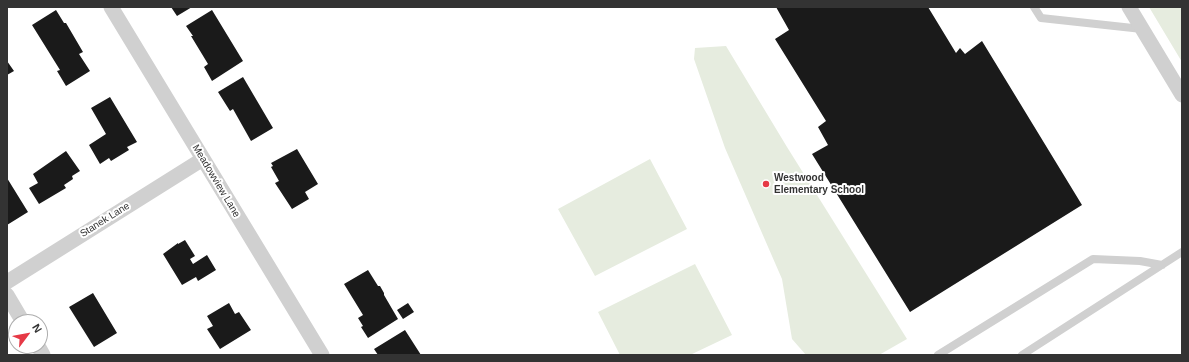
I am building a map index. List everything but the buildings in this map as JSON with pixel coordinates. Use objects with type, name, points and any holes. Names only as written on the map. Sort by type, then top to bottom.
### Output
[{"type":"street","name":"Meadowview Lane","points":[[111,7],[322,355]]},
{"type":"street","points":[[1129,7],[1182,95]]},
{"type":"street","name":"Stanek Lane","points":[[7,282],[203,159]]},
{"type":"street","points":[[7,295],[18,314]]},
{"type":"lane","points":[[1034,7],[1040,18],[1142,29]]},
{"type":"lane","points":[[1022,355],[1182,252]]},
{"type":"lane","points":[[938,355],[1093,259],[1140,261],[1162,265]]},
{"type":"shaded area","points":[[1149,7],[1182,7],[1182,62]]},
{"type":"shaded area","points":[[726,46],[907,339],[879,355],[806,355],[792,339],[782,279],[725,148],[694,59],[695,48]]},
{"type":"shaded area","points":[[650,159],[687,229],[595,276],[558,209]]},
{"type":"shaded area","points":[[695,264],[732,335],[690,355],[620,355],[598,312]]},
{"type":"place","name":"Westwood Elementary School","points":[[766,184]]}]
